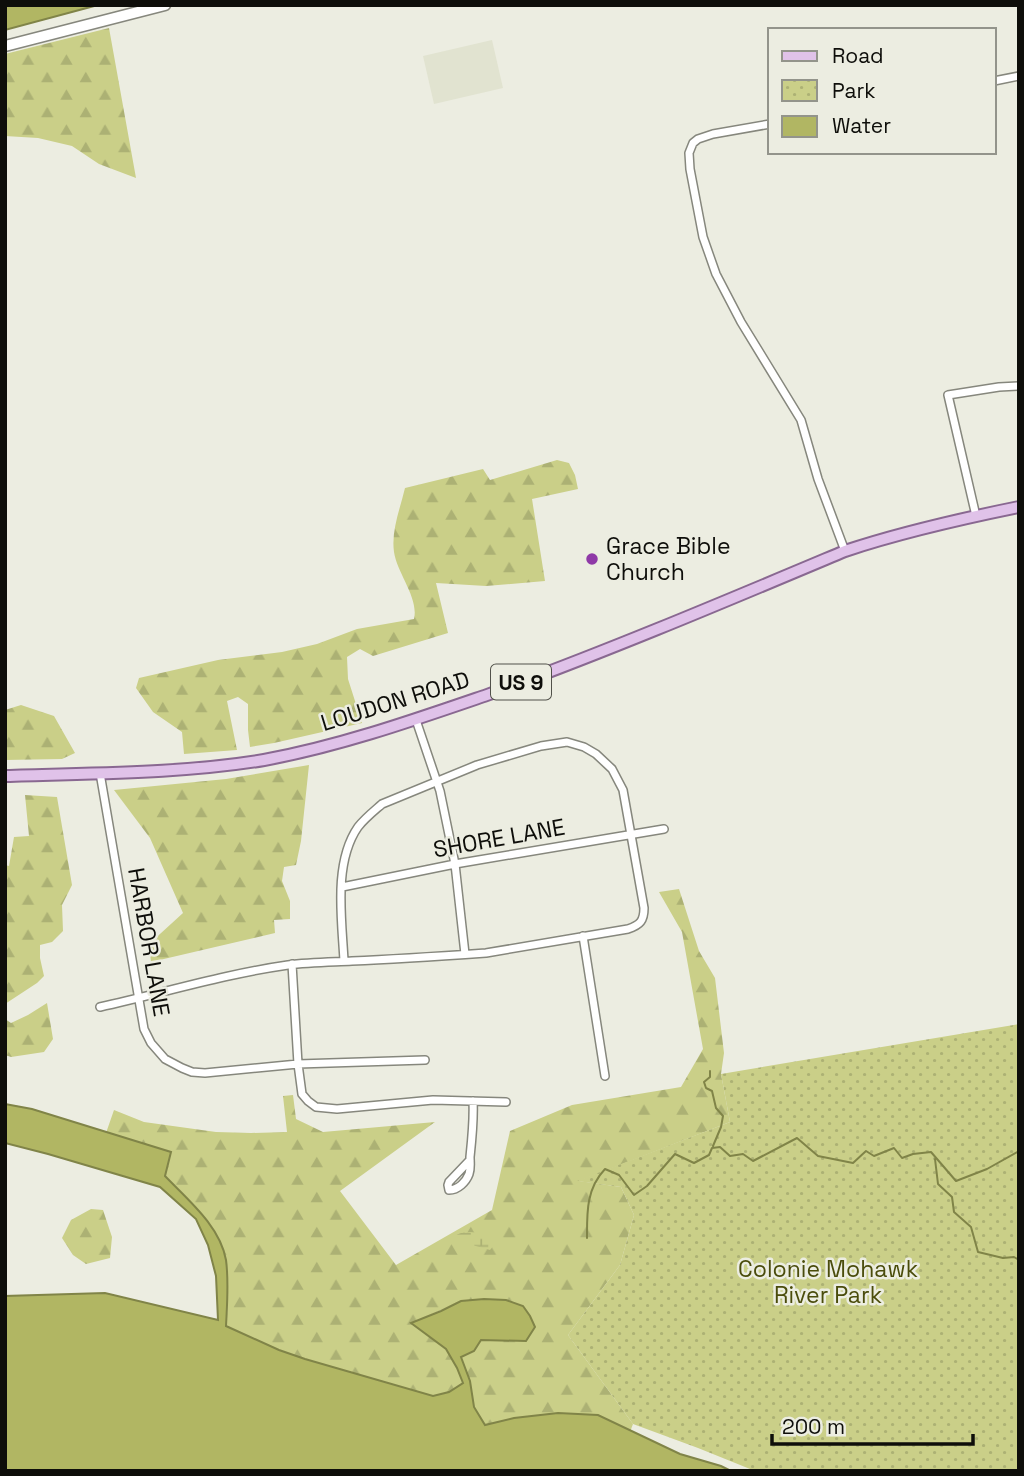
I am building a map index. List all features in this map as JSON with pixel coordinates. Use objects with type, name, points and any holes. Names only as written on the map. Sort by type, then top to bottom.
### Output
[{"type":"main road","name":"LOUDON ROAD","points":[[5,776],[191,768],[263,760],[309,750],[416,720],[546,673],[845,551],[1019,507]]},
{"type":"street","points":[[5,46],[165,5]]},
{"type":"street","points":[[996,81],[1019,76]]},
{"type":"street","points":[[768,124],[698,139],[689,153],[690,169],[703,237],[716,274],[741,322],[802,420],[818,479],[845,551]]},
{"type":"street","points":[[976,516],[948,395],[1019,386]]},
{"type":"street","points":[[416,720],[436,781],[455,864],[465,954]]},
{"type":"street","points":[[100,1007],[237,973],[292,964],[344,961],[465,954],[508,950],[628,929],[641,923],[644,908],[632,835],[623,790],[612,769],[596,754],[567,742],[541,746],[477,765],[382,804],[358,828],[344,863],[344,961]]},
{"type":"street","name":"HARBOR LANE","points":[[100,774],[138,999],[151,1043],[165,1059],[186,1070],[205,1073],[298,1063],[425,1060]]},
{"type":"street","name":"SHORE LANE","points":[[342,887],[455,864],[664,829]]},
{"type":"street","points":[[583,936],[605,1076]]},
{"type":"street","points":[[292,964],[302,1094],[316,1107],[337,1109],[433,1100],[506,1102]]},
{"type":"street","points":[[470,1160],[474,1130],[473,1101]]},
{"type":"shaded area","points":[[492,40],[503,88],[434,104],[423,56]]},
{"type":"green space","points":[[109,28],[136,178],[99,164],[72,146],[38,138],[5,136],[5,54]]},
{"type":"green space","points":[[557,460],[569,463],[578,489],[532,499],[545,581],[486,586],[436,583],[448,633],[373,656],[360,649],[347,657],[348,679],[362,723],[250,747],[248,704],[238,697],[227,701],[237,750],[184,754],[182,732],[153,712],[136,688],[139,678],[218,660],[282,652],[317,644],[357,629],[414,619],[411,594],[396,560],[393,544],[405,488],[483,469],[490,480]]},
{"type":"green space","points":[[21,705],[54,716],[75,753],[62,759],[5,760],[5,710]]},
{"type":"green space","points":[[309,765],[296,865],[284,867],[282,881],[290,901],[290,919],[274,920],[275,933],[151,962],[149,944],[183,913],[150,838],[114,790],[226,779]]},
{"type":"green space","points":[[25,795],[57,797],[72,885],[62,905],[63,931],[52,942],[40,945],[44,976],[5,1004],[5,865],[9,866],[14,837],[29,836]]},
{"type":"green space","points":[[679,889],[699,951],[715,978],[724,1053],[721,1074],[730,1122],[579,1181],[621,1187],[634,1215],[620,1265],[568,1335],[633,1424],[630,1432],[598,1415],[514,1418],[485,1425],[474,1407],[470,1381],[461,1357],[481,1340],[506,1300],[461,1301],[412,1323],[446,1349],[463,1384],[449,1392],[433,1396],[305,1359],[226,1326],[228,1284],[220,1242],[128,1140],[106,1133],[114,1110],[144,1122],[216,1132],[287,1132],[283,1096],[293,1095],[296,1119],[323,1132],[435,1122],[340,1191],[396,1265],[492,1210],[510,1131],[572,1105],[681,1087],[703,1049],[682,932],[659,892]]},
{"type":"green space","points":[[47,1003],[53,1039],[44,1052],[11,1057],[5,1055],[5,1019],[11,1023]]},
{"type":"green space","name":"Colonie Mohawk River Park","points":[[1019,1024],[1019,1471],[755,1471],[633,1424],[568,1335],[620,1265],[634,1215],[621,1187],[577,1181],[730,1122],[721,1074]]},
{"type":"green space","points":[[91,1209],[103,1210],[112,1237],[110,1258],[86,1264],[73,1255],[62,1238],[71,1220]]},
{"type":"green space","points":[[470,1232],[490,1234],[494,1245],[490,1250],[458,1241],[456,1235]]},
{"type":"water","points":[[5,5],[98,5],[5,30]]},
{"type":"water","points":[[5,1104],[32,1109],[171,1152],[165,1176],[202,1214],[223,1248],[228,1293],[226,1326],[305,1359],[433,1396],[449,1392],[463,1383],[446,1349],[411,1323],[461,1301],[506,1300],[523,1306],[530,1316],[535,1327],[526,1341],[481,1340],[474,1351],[461,1357],[470,1381],[474,1407],[485,1425],[514,1418],[558,1413],[598,1415],[680,1454],[731,1471],[5,1471],[5,1296],[105,1293],[218,1320],[216,1276],[208,1245],[196,1219],[160,1187],[5,1143]]},
{"type":"waterway","points":[[710,1071],[710,1077],[704,1082],[706,1088],[712,1091],[716,1108],[723,1116],[713,1146]]},
{"type":"waterway","points":[[587,1238],[591,1193],[605,1169],[619,1175],[634,1195],[647,1186],[675,1154],[694,1163],[709,1155],[712,1148],[720,1147],[730,1156],[743,1154],[753,1161],[797,1138],[818,1156],[853,1163],[866,1151],[874,1156],[894,1148],[902,1158],[931,1152],[956,1181],[987,1169],[1019,1151]]},
{"type":"waterway","points":[[935,1159],[938,1184],[952,1197],[954,1212],[971,1227],[978,1252],[1019,1260]]},
{"type":"place","name":"Grace Bible Church","points":[[592,559]]}]
